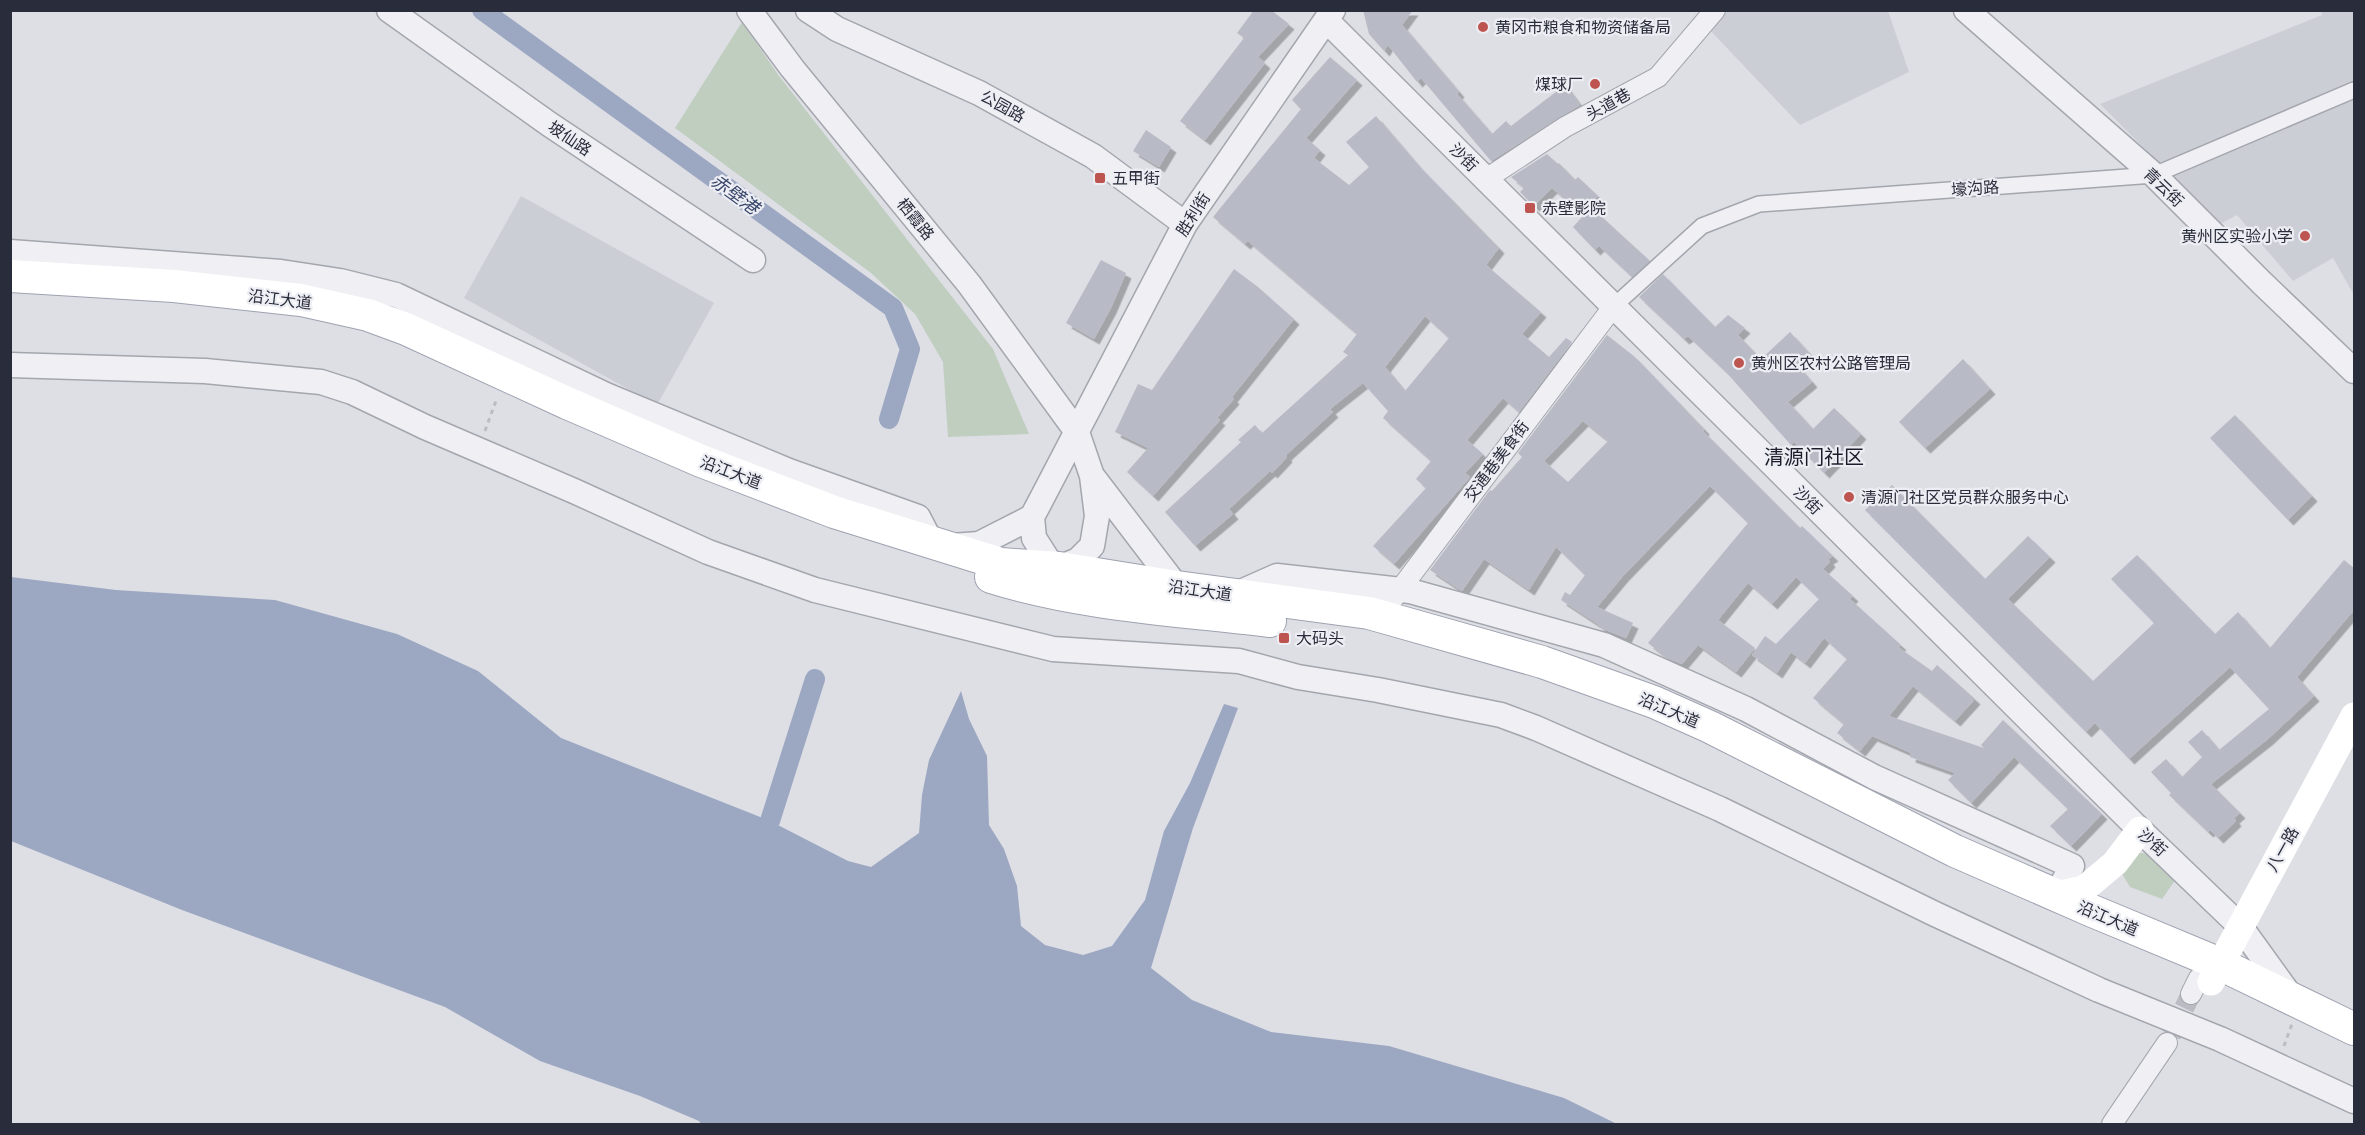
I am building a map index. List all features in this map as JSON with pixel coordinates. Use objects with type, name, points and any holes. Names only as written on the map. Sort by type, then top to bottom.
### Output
[{"type":"main road","name":"沿江大道","points":[[10,276],[185,287],[301,300],[368,315],[406,329],[701,461],[834,512],[1001,564],[1059,568],[1380,616],[1542,662],[1654,702],[1710,727],[1955,851],[2056,895],[2205,980]]},
{"type":"main road","name":"沿江大道","points":[[10,294],[111,299],[312,320],[375,337],[648,457],[769,505],[1019,585],[1099,600],[1379,636],[1495,664],[1616,707],[1721,755],[1956,872],[2064,921],[2205,980],[2355,1029]]},
{"type":"main road","name":"八一路","points":[[2205,980],[2240,926],[2355,716]]},
{"type":"main road","points":[[2056,895],[2084,888],[2115,863],[2140,830]]},
{"type":"main road","name":"沿江大道","points":[[2293,1010],[2355,1048]]},
{"type":"street","name":"坡仙路","points":[[389,10],[558,130],[753,260]]},
{"type":"street","name":"栖霞路","points":[[749,10],[792,68],[969,284],[1077,432],[1092,476]]},
{"type":"street","name":"公园路","points":[[808,10],[837,29],[979,93],[1093,156],[1185,224]]},
{"type":"street","name":"头道巷","points":[[1486,179],[1565,127],[1658,77],[1715,10]]},
{"type":"street","name":"青云街","points":[[1966,10],[2154,175],[2263,284],[2355,371]]},
{"type":"street","name":"胜利街","points":[[1032,517],[1185,224],[1324,14]]},
{"type":"street","name":"沙街","points":[[1324,14],[1613,307],[2140,830],[2240,926],[2293,1010]]},
{"type":"street","name":"壕沟路","points":[[1613,307],[1702,226],[1759,204],[2154,175],[2355,90]]},
{"type":"street","points":[[10,252],[282,272],[375,288],[396,294],[606,395],[789,471],[918,517],[938,544],[979,544],[1032,517],[1034,538],[1048,560],[1059,568]]},
{"type":"street","name":"交通巷美食街","points":[[1380,616],[1613,307]]},
{"type":"street","points":[[10,365],[205,371],[321,382],[352,392],[708,552],[815,590],[1053,649],[1239,661],[1298,677],[1378,690],[1502,715],[1720,808],[1935,914],[2089,985],[2355,1101]]},
{"type":"street","points":[[1019,585],[1078,560],[1092,546],[1098,516],[1092,476]]},
{"type":"street","points":[[1092,476],[1177,587]]},
{"type":"street","points":[[1234,595],[1277,576],[1410,591],[1604,645],[1746,709],[1874,777],[2072,867],[2056,895]]},
{"type":"street","points":[[2112,1125],[2167,1043]]},
{"type":"path","points":[[478,449],[500,391]]},
{"type":"path","points":[[2276,1065],[2293,1010]]},
{"type":"shaded area","points":[[1722,11],[1888,11],[1909,72],[1800,125],[1708,28]]},
{"type":"shaded area","points":[[2321,11],[2354,11],[2354,295],[2333,258],[2293,281],[2237,215],[2220,224],[2100,104],[2322,15]]},
{"type":"shaded area","points":[[521,196],[714,303],[657,405],[464,298]]},
{"type":"green space","points":[[742,22],[779,76],[993,349],[1029,434],[948,437],[943,362],[915,314],[871,273],[675,128]]},
{"type":"green space","points":[[2131,851],[2152,855],[2176,879],[2162,899],[2130,887],[2121,872]]},
{"type":"water","points":[[11,577],[116,590],[275,600],[397,634],[478,671],[561,738],[770,821],[848,861],[871,867],[919,833],[922,795],[929,760],[961,691],[969,719],[987,756],[989,825],[1004,849],[1017,886],[1021,926],[1045,945],[1083,955],[1112,946],[1145,900],[1164,831],[1190,783],[1224,704],[1238,708],[1193,828],[1151,968],[1192,1000],[1271,1032],[1389,1046],[1564,1098],[1617,1124],[701,1124],[699,1121],[640,1096],[540,1061],[445,1007],[182,910],[11,841]]},
{"type":"building","points":[[1254,10],[1271,10],[1289,24],[1258,57],[1265,63],[1205,140],[1180,121],[1244,38],[1237,33]]},
{"type":"building","points":[[1363,10],[1413,10],[1402,25],[1492,134],[1506,121],[1511,126],[1565,85],[1580,105],[1491,161],[1421,78],[1417,82],[1388,45],[1384,51],[1369,34]]},
{"type":"building","points":[[1330,57],[1357,80],[1306,138],[1320,150],[1314,158],[1349,185],[1369,167],[1346,142],[1376,116],[1418,165],[1499,248],[1486,265],[1541,312],[1522,334],[1549,357],[1566,338],[1572,342],[1519,412],[1503,398],[1467,440],[1483,454],[1465,473],[1470,477],[1394,564],[1373,546],[1426,488],[1416,479],[1431,461],[1383,418],[1388,411],[1363,383],[1330,409],[1333,412],[1286,455],[1287,457],[1272,473],[1270,471],[1229,509],[1233,514],[1195,546],[1165,512],[1241,442],[1238,440],[1255,425],[1262,433],[1348,355],[1343,352],[1357,334],[1248,241],[1245,244],[1213,217],[1301,109],[1292,100]],"holes":[[[1425,316],[1449,338],[1405,391],[1385,367]]]},
{"type":"building","points":[[1146,130],[1171,147],[1159,167],[1133,151]]},
{"type":"building","points":[[1547,154],[1575,180],[1578,177],[1598,196],[1582,213],[1552,188],[1534,206],[1520,192],[1524,188],[1511,177]]},
{"type":"building","points":[[1591,207],[1650,261],[1632,277],[1599,246],[1595,250],[1573,227]]},
{"type":"building","points":[[1101,260],[1126,273],[1094,339],[1066,323]]},
{"type":"building","points":[[1234,269],[1294,319],[1232,397],[1234,399],[1217,418],[1220,420],[1153,496],[1127,472],[1148,448],[1115,432],[1138,384],[1152,390]]},
{"type":"building","points":[[1663,274],[1715,327],[1728,315],[1745,328],[1738,335],[1761,359],[1790,332],[1811,355],[1798,366],[1812,382],[1788,402],[1813,429],[1834,408],[1861,434],[1824,473],[1794,442],[1791,445],[1726,372],[1688,336],[1684,339],[1639,297]]},
{"type":"building","points":[[1607,335],[1635,357],[1704,429],[1703,431],[1800,528],[1802,526],[1833,556],[1828,559],[1830,562],[1823,569],[1853,596],[1850,599],[1901,645],[1898,647],[1932,671],[1937,665],[1975,699],[1955,721],[1913,686],[1889,716],[1984,748],[1981,745],[2003,720],[2102,814],[2071,846],[2050,826],[2068,809],[2014,757],[1971,803],[1948,780],[1955,773],[1910,757],[1911,753],[1872,736],[1860,751],[1837,733],[1844,724],[1813,698],[1847,659],[1824,638],[1805,663],[1791,652],[1777,673],[1752,655],[1765,636],[1776,644],[1819,599],[1796,577],[1772,604],[1748,583],[1718,620],[1755,648],[1736,672],[1698,645],[1682,664],[1667,658],[1648,643],[1748,523],[1710,486],[1623,576],[1597,607],[1633,623],[1626,638],[1598,627],[1599,625],[1561,600],[1565,592],[1570,595],[1585,575],[1556,547],[1529,590],[1484,559],[1462,591],[1430,570],[1490,490],[1492,491],[1522,457],[1518,453]],"holes":[[[1583,421],[1608,441],[1568,482],[1544,461]]]},
{"type":"building","points":[[1963,359],[1990,389],[1925,448],[1899,422]]},
{"type":"building","points":[[2235,415],[2312,496],[2288,520],[2210,438]]},
{"type":"building","points":[[1892,485],[1985,579],[2028,536],[2050,557],[2008,599],[2093,681],[2154,623],[2111,579],[2137,555],[2215,634],[2238,612],[2270,648],[2344,560],[2355,569],[2355,609],[2297,677],[2314,696],[2268,739],[2211,784],[2240,813],[2234,818],[2236,821],[2218,838],[2210,830],[2208,832],[2169,795],[2171,793],[2151,772],[2166,759],[2182,777],[2202,757],[2188,742],[2202,730],[2219,750],[2269,709],[2230,667],[2129,759],[2095,723],[2086,732],[1865,510]]},
{"type":"waterway","name":"赤壁港","points":[[482,10],[893,308],[910,349],[889,419]]},
{"type":"waterway","points":[[770,821],[815,679]]},
{"type":"tunnel","points":[[2171,1035],[2191,994]]},
{"type":"place","name":"黄冈市粮食和物资储备局","points":[[1483,27]]},
{"type":"place","name":"煤球厂","points":[[1595,84]]},
{"type":"place","name":"五甲街","points":[[1100,178]]},
{"type":"place","name":"赤壁影院","points":[[1530,208]]},
{"type":"place","name":"黄州区实验小学","points":[[2305,236]]},
{"type":"place","name":"黄州区农村公路管理局","points":[[1739,363]]},
{"type":"place","name":"清源门社区党员群众服务中心","points":[[1849,497]]},
{"type":"place","name":"大码头","points":[[1284,638]]},
{"type":"district","name":"清源门社区","points":[[1814,456]]}]
